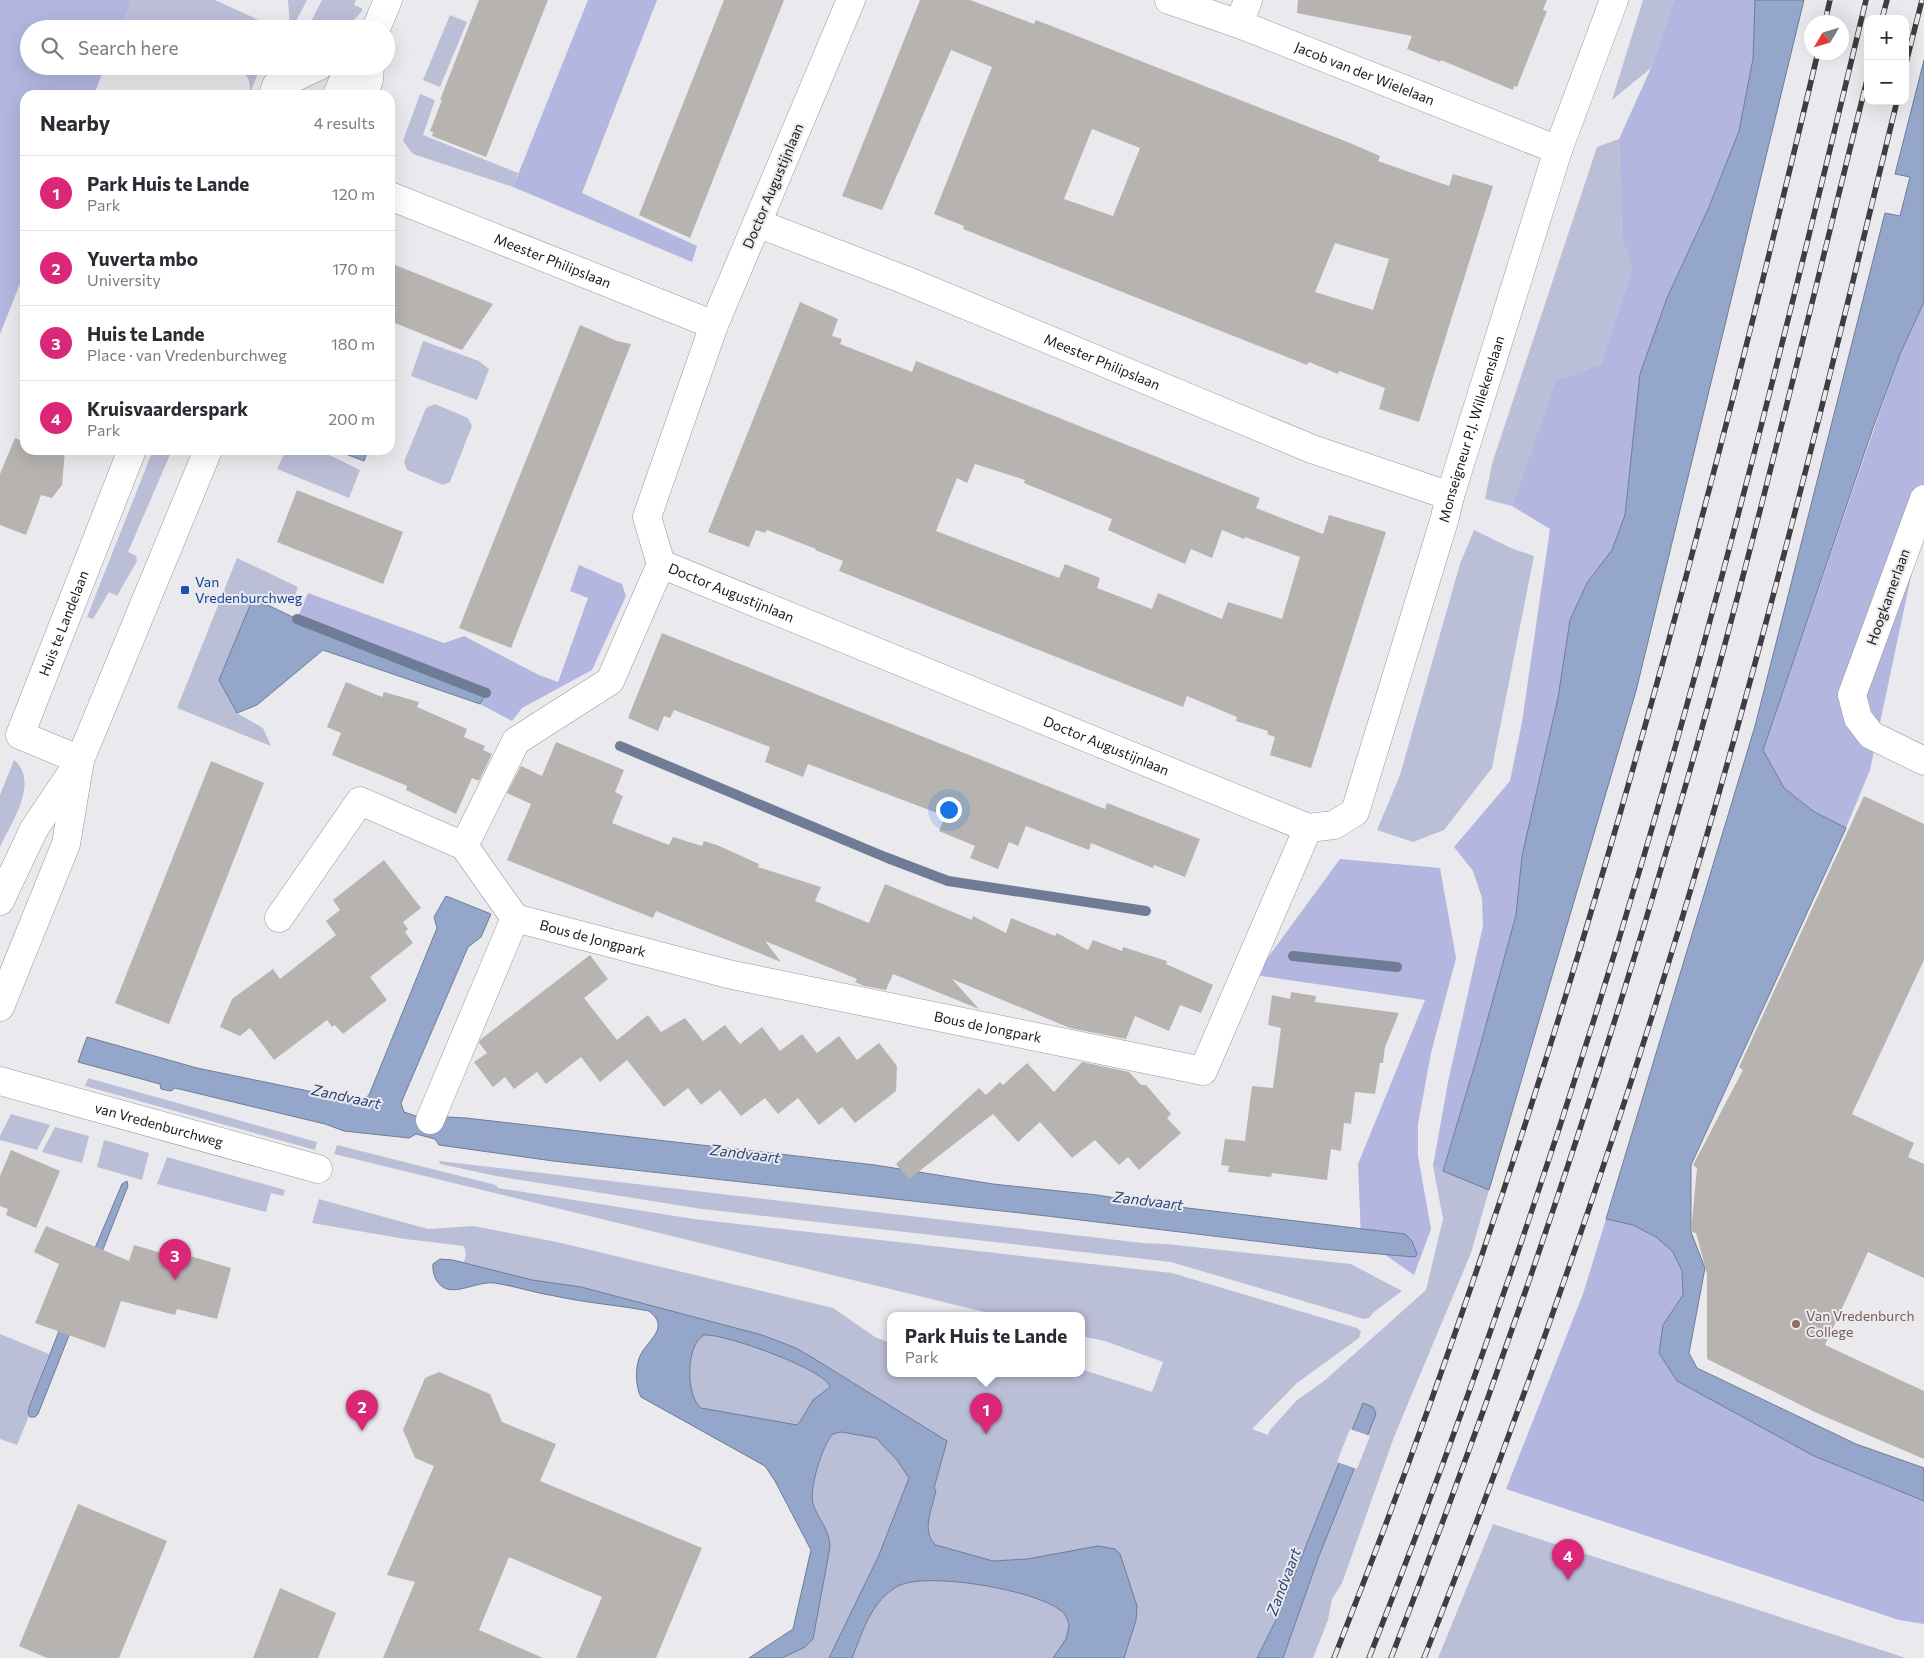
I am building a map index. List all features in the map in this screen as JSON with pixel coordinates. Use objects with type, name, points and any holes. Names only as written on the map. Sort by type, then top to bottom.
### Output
[{"type":"street","points":[[380,20],[388,0]]},
{"type":"street","name":"Doctor Augustijnlaan","points":[[851,0],[714,326],[647,517],[661,564],[1308,828]]},
{"type":"street","name":"Jacob van der Wielelaan","points":[[1169,0],[1243,12],[1558,150]]},
{"type":"street","name":"Monseigneur P.J. Willekenslaan","points":[[1308,828],[1334,826],[1355,812],[1450,496],[1558,150],[1614,0]]},
{"type":"street","points":[[275,90],[276,86],[300,75]]},
{"type":"street","points":[[339,90],[345,75]]},
{"type":"street","points":[[365,90],[369,75]]},
{"type":"street","name":"Meester Philipslaan","points":[[395,198],[714,326]]},
{"type":"street","name":"Meester Philipslaan","points":[[757,223],[905,280],[1312,449],[1450,496]]},
{"type":"street","name":"Huis te Landelaan","points":[[80,760],[20,735],[130,455]]},
{"type":"street","points":[[0,901],[34,829],[80,760],[206,455]]},
{"type":"street","name":"Hoogkamerlaan","points":[[1924,499],[1852,695],[1858,718],[1871,735],[1924,761]]},
{"type":"street","points":[[464,846],[516,740],[610,681],[661,564]]},
{"type":"street","points":[[0,1007],[66,844],[80,760]]},
{"type":"street","points":[[279,918],[360,802],[464,846],[515,918],[430,1120]]},
{"type":"street","name":"Bous de Jongpark","points":[[515,918],[728,974],[1203,1071],[1308,828]]},
{"type":"street","name":"van Vredenburchweg","points":[[0,1081],[318,1169]]},
{"type":"shaded area","points":[[0,0],[132,0],[124,20],[20,20],[20,75],[102,75],[96,90],[20,90],[20,284],[0,334]]},
{"type":"shaded area","points":[[132,0],[215,0],[259,20],[124,20]]},
{"type":"shaded area","points":[[288,0],[307,0],[297,20],[289,20]]},
{"type":"shaded area","points":[[322,0],[356,0],[354,5],[362,8],[362,11],[354,20],[312,20]]},
{"type":"shaded area","points":[[588,0],[657,0],[582,193],[697,246],[692,262],[513,187]]},
{"type":"shaded area","points":[[1643,0],[1674,0],[1651,68],[1612,100]]},
{"type":"shaded area","points":[[1674,0],[1755,0],[1753,59],[1739,131],[1709,207],[1667,298],[1640,374],[1625,515],[1612,550],[1587,583],[1570,620],[1558,698],[1522,856],[1516,915],[1478,1054],[1443,1171],[1433,1166],[1448,1082],[1483,926],[1482,898],[1473,871],[1454,847],[1510,781],[1522,722],[1550,529],[1512,506],[1555,380],[1601,364],[1632,268],[1622,239],[1619,139],[1651,68]]},
{"type":"shaded area","points":[[450,15],[467,22],[440,87],[423,80]]},
{"type":"shaded area","points":[[246,75],[257,75],[251,90],[250,90]]},
{"type":"shaded area","points":[[420,94],[435,100],[423,135],[518,173],[513,187],[413,154],[403,141]]},
{"type":"shaded area","points":[[1619,139],[1622,239],[1632,268],[1601,364],[1555,380],[1512,506],[1485,499],[1492,464],[1597,147]]},
{"type":"shaded area","points":[[1924,302],[1924,515],[1870,770],[1846,828],[1813,811],[1784,788],[1763,750],[1900,354]]},
{"type":"shaded area","points":[[423,341],[479,361],[489,369],[477,400],[411,376]]},
{"type":"shaded area","points":[[435,404],[468,418],[472,426],[450,482],[443,485],[407,470],[404,462],[426,408]]},
{"type":"shaded area","points":[[151,455],[170,455],[128,552],[136,556],[137,561],[117,596],[109,592],[93,619],[87,617]]},
{"type":"shaded area","points":[[284,455],[329,455],[360,470],[349,498],[277,469]]},
{"type":"shaded area","points":[[1474,530],[1511,548],[1534,556],[1492,768],[1444,830],[1413,842],[1377,830],[1400,775],[1460,564]]},
{"type":"shaded area","points":[[237,558],[298,587],[294,598],[253,598],[237,713],[263,728],[271,746],[177,708]]},
{"type":"shaded area","points":[[579,565],[622,584],[626,596],[592,670],[522,708],[512,721],[480,704],[486,693],[297,619],[308,593],[444,643],[464,636],[539,675],[558,682],[588,598],[570,591]]},
{"type":"shaded area","points":[[14,760],[21,769],[24,779],[24,791],[16,815],[0,847],[0,795]]},
{"type":"shaded area","points":[[1340,859],[1440,868],[1456,958],[1431,1053],[1418,1124],[1418,1156],[1431,1229],[1414,1275],[1361,1238],[1358,1164],[1425,1000],[1255,975]]},
{"type":"shaded area","points":[[88,1078],[317,1142],[315,1150],[85,1086]]},
{"type":"shaded area","points":[[11,1114],[50,1125],[37,1150],[0,1140],[0,1136]]},
{"type":"shaded area","points":[[55,1127],[89,1136],[82,1163],[42,1152]]},
{"type":"shaded area","points":[[104,1140],[149,1153],[142,1180],[97,1167]]},
{"type":"shaded area","points":[[337,1145],[496,1185],[498,1188],[694,1219],[1172,1273],[1357,1328],[1361,1332],[1359,1338],[1297,1383],[1252,1429],[1268,1435],[1270,1430],[1296,1401],[1324,1381],[1426,1290],[1443,1219],[1433,1166],[1489,1190],[1471,1253],[1394,1437],[1342,1583],[1332,1599],[1328,1620],[1313,1658],[1283,1658],[1319,1556],[1370,1429],[1340,1462],[1278,1616],[1257,1658],[749,1658],[793,1629],[811,1550],[775,1481],[765,1466],[641,1397],[637,1382],[637,1369],[641,1354],[658,1328],[658,1322],[655,1317],[649,1311],[554,1296],[494,1283],[484,1282],[455,1290],[446,1289],[436,1279],[433,1264],[440,1259],[464,1262],[466,1254],[464,1246],[405,1239],[312,1223],[319,1199],[428,1229],[473,1226],[557,1242],[833,1308],[875,1337],[887,1342],[887,1377],[1085,1377],[1085,1370],[1152,1392],[1163,1362],[1105,1341],[1085,1337],[1085,1312],[985,1312],[334,1154]]},
{"type":"shaded area","points":[[167,1157],[285,1190],[283,1196],[271,1193],[266,1212],[157,1184]]},
{"type":"shaded area","points":[[439,1161],[1142,1243],[1167,1244],[1351,1264],[1402,1291],[1369,1318],[1364,1319],[1171,1262],[702,1209],[496,1176],[440,1164]]},
{"type":"shaded area","points":[[1606,1219],[1633,1225],[1656,1237],[1673,1252],[1682,1271],[1683,1295],[1663,1325],[1659,1353],[1814,1456],[1924,1501],[1924,1624],[1899,1620],[1506,1489],[1583,1294]]},
{"type":"shaded area","points":[[0,1334],[49,1354],[30,1405],[29,1416],[17,1445],[0,1439]]},
{"type":"shaded area","points":[[1493,1524],[1906,1658],[1438,1658]]},
{"type":"water","points":[[1755,0],[1804,0],[1636,691],[1489,1190],[1443,1171],[1478,1054],[1516,915],[1522,856],[1558,698],[1570,620],[1587,583],[1612,550],[1625,515],[1640,374],[1667,298],[1709,207],[1739,131],[1753,59]]},
{"type":"water","points":[[1924,60],[1924,302],[1900,354],[1873,428],[1763,750],[1784,788],[1813,811],[1846,828],[1691,1165],[1691,1232],[1705,1268],[1689,1353],[1697,1368],[1856,1444],[1924,1468],[1924,1501],[1814,1456],[1677,1381],[1659,1353],[1663,1325],[1683,1295],[1682,1271],[1673,1252],[1656,1237],[1633,1225],[1606,1219],[1755,726],[1885,213],[1900,216],[1910,177],[1895,174]]},
{"type":"water","points":[[348,455],[366,455],[364,461]]},
{"type":"water","points":[[253,598],[297,619],[486,693],[480,704],[323,650],[257,705],[237,713],[219,680]]},
{"type":"water","name":"Zandvaart","points":[[446,896],[491,914],[481,937],[468,947],[401,1103],[404,1112],[439,1124],[447,1117],[466,1118],[875,1165],[993,1184],[1097,1195],[1154,1204],[1405,1234],[1412,1241],[1417,1254],[1415,1257],[1321,1249],[1047,1216],[553,1161],[439,1145],[435,1139],[416,1134],[409,1138],[344,1131],[325,1124],[175,1088],[171,1091],[161,1089],[160,1084],[78,1062],[87,1037],[197,1068],[352,1100],[363,1099],[369,1095],[437,928],[434,917]]},
{"type":"water","points":[[127,1181],[128,1186],[38,1414],[35,1417],[30,1417],[28,1413],[30,1405],[82,1272],[90,1260],[122,1184]]},
{"type":"water","points":[[440,1259],[453,1260],[532,1280],[581,1287],[762,1335],[796,1348],[947,1441],[934,1488],[936,1490],[928,1526],[931,1540],[936,1545],[993,1561],[1027,1559],[1098,1546],[1115,1549],[1120,1554],[1137,1606],[1136,1620],[1124,1658],[1053,1658],[1066,1639],[1069,1626],[1064,1613],[1060,1610],[1028,1596],[1005,1590],[980,1585],[932,1581],[912,1582],[898,1586],[889,1592],[874,1608],[864,1627],[852,1658],[829,1658],[879,1555],[909,1478],[897,1460],[876,1438],[841,1432],[833,1434],[825,1447],[817,1468],[813,1488],[813,1504],[826,1530],[830,1547],[813,1639],[805,1647],[782,1658],[749,1658],[793,1629],[811,1550],[775,1481],[765,1466],[641,1397],[637,1382],[637,1369],[641,1354],[658,1327],[655,1317],[649,1311],[567,1298],[495,1283],[452,1290],[447,1289],[440,1285],[436,1279],[433,1272],[433,1264]],"holes":[[[704,1335],[715,1336],[751,1346],[794,1363],[812,1371],[825,1380],[830,1387],[813,1400],[797,1425],[701,1408],[692,1393],[690,1383],[693,1349]]]},
{"type":"water","points":[[1363,1403],[1373,1407],[1376,1414],[1319,1556],[1283,1658],[1257,1658],[1278,1616]]},
{"type":"pier","points":[[1350,1429],[1370,1436],[1357,1469],[1337,1462]]},
{"type":"building","points":[[479,0],[548,0],[486,157],[432,136],[433,132],[430,131]]},
{"type":"building","points":[[724,0],[784,0],[690,238],[639,215]]},
{"type":"building","points":[[920,0],[970,0],[1034,24],[1036,20],[1350,143],[1380,156],[1378,161],[1449,186],[1453,174],[1493,186],[1419,422],[1379,409],[1385,388],[1339,371],[1338,374],[1309,362],[1307,365],[963,229],[964,226],[934,214],[992,67],[951,50],[882,210],[842,196]],"holes":[[[1092,129],[1140,148],[1113,216],[1064,199]],[[1335,243],[1389,259],[1373,310],[1315,292]]]},
{"type":"building","points":[[1298,0],[1547,0],[1543,10],[1547,11],[1517,87],[1514,86],[1513,90],[1441,60],[1440,62],[1407,49],[1412,36],[1297,13]]},
{"type":"building","points":[[395,265],[493,304],[462,350],[395,323]]},
{"type":"building","points":[[800,302],[838,319],[832,336],[842,339],[840,344],[912,372],[916,361],[1260,498],[1256,508],[1323,534],[1329,515],[1386,532],[1311,768],[1270,755],[1275,737],[1267,734],[1268,731],[1236,721],[1237,717],[1187,696],[1183,707],[839,571],[843,561],[816,549],[767,530],[765,533],[756,530],[749,547],[708,532]],"holes":[[[975,464],[1025,480],[1024,483],[1112,519],[1108,530],[1185,564],[1191,549],[1212,558],[1222,530],[1300,557],[1282,619],[1228,602],[1222,619],[1158,593],[1152,609],[1097,588],[1100,578],[1065,564],[1059,578],[936,531],[957,478],[967,483]]]},
{"type":"building","points":[[580,325],[617,341],[631,344],[511,648],[459,628]]},
{"type":"building","points":[[15,438],[20,440],[20,455],[65,455],[62,485],[52,498],[41,495],[26,535],[0,525],[0,474]]},
{"type":"building","points":[[297,490],[403,532],[383,584],[277,542]]},
{"type":"building","points":[[662,633],[1105,809],[1107,803],[1200,839],[1185,877],[1154,865],[1153,868],[1091,843],[1089,850],[1026,826],[1018,846],[1009,842],[998,869],[970,858],[975,846],[939,831],[945,816],[808,764],[803,777],[765,762],[770,747],[674,710],[670,718],[664,716],[658,731],[628,718]]},
{"type":"building","points":[[346,682],[382,697],[384,692],[419,702],[417,707],[467,729],[464,737],[485,746],[483,750],[492,754],[479,781],[472,778],[456,814],[406,790],[407,786],[332,755],[341,733],[327,727]]},
{"type":"building","points":[[556,742],[624,770],[615,792],[623,796],[612,823],[669,845],[673,837],[702,846],[704,841],[717,845],[759,864],[758,867],[821,887],[815,901],[869,923],[885,884],[972,920],[973,916],[1006,933],[1011,918],[1055,936],[1057,933],[1088,950],[1093,940],[1122,951],[1123,947],[1167,961],[1166,964],[1213,985],[1201,1013],[1180,1005],[1169,1031],[1135,1016],[1126,1039],[1070,1028],[952,979],[979,1009],[893,974],[886,990],[864,986],[855,982],[857,979],[765,941],[781,962],[656,911],[653,918],[507,860],[531,804],[507,793],[521,766],[542,776]]},
{"type":"building","points":[[211,761],[264,783],[169,1024],[115,1003]]},
{"type":"building","points":[[1864,796],[1924,824],[1924,960],[1852,1114],[1914,1143],[1908,1157],[1924,1164],[1924,1278],[1868,1252],[1825,1345],[1924,1391],[1924,1459],[1819,1414],[1707,1359],[1707,1274],[1696,1233],[1691,1232],[1697,1168],[1693,1165],[1743,1070],[1739,1067]]},
{"type":"building","points":[[384,860],[421,908],[403,922],[408,929],[405,932],[413,943],[370,977],[387,1000],[343,1034],[335,1025],[332,1027],[327,1020],[274,1060],[250,1028],[240,1036],[220,1027],[232,999],[273,969],[280,979],[336,935],[326,921],[340,910],[333,900]]},
{"type":"building","points":[[590,955],[608,979],[584,998],[617,1040],[648,1015],[661,1032],[685,1018],[703,1041],[725,1025],[740,1044],[762,1027],[780,1051],[802,1034],[817,1053],[839,1036],[857,1060],[879,1043],[897,1066],[896,1091],[855,1123],[842,1107],[819,1125],[798,1098],[778,1114],[765,1098],[741,1116],[720,1090],[701,1105],[688,1088],[664,1107],[627,1060],[600,1082],[581,1057],[546,1084],[537,1072],[514,1089],[505,1077],[493,1087],[474,1062],[487,1053],[479,1043],[480,1040]]},
{"type":"building","points":[[1291,992],[1316,996],[1315,1002],[1399,1013],[1385,1047],[1383,1063],[1380,1063],[1375,1094],[1355,1092],[1351,1124],[1344,1123],[1341,1151],[1331,1149],[1327,1180],[1272,1173],[1271,1177],[1228,1172],[1229,1166],[1221,1165],[1225,1139],[1245,1141],[1252,1086],[1273,1088],[1281,1028],[1268,1025],[1272,995],[1290,999]]},
{"type":"building","points":[[1082,1062],[1129,1072],[1141,1085],[1146,1085],[1171,1114],[1167,1118],[1181,1133],[1139,1170],[1128,1157],[1119,1165],[1095,1140],[1072,1158],[1040,1122],[1018,1142],[993,1114],[909,1179],[896,1164],[979,1088],[986,1095],[1000,1082],[1003,1085],[1027,1063],[1054,1092]]},
{"type":"building","points":[[11,1150],[60,1171],[36,1228],[6,1215],[8,1209],[0,1206],[0,1176]]},
{"type":"building","points":[[46,1226],[129,1261],[134,1245],[189,1261],[190,1256],[231,1268],[217,1319],[177,1309],[175,1315],[121,1301],[105,1348],[35,1323],[59,1264],[34,1252]]},
{"type":"building","points":[[439,1372],[490,1394],[502,1422],[556,1444],[540,1481],[702,1548],[656,1658],[576,1658],[602,1597],[509,1557],[479,1630],[543,1658],[383,1658],[415,1582],[387,1575],[434,1466],[415,1458],[403,1430],[425,1378]]},
{"type":"building","points":[[78,1504],[167,1541],[119,1658],[47,1658],[19,1646]]},
{"type":"building","points":[[280,1588],[336,1613],[318,1658],[253,1658]]},
{"type":"waterway","points":[[297,619],[486,693]]},
{"type":"waterway","points":[[620,746],[885,857],[948,881],[1146,911]]},
{"type":"waterway","points":[[1293,956],[1397,967]]},
{"type":"railway","points":[[1827,15],[1830,0]]},
{"type":"railway","points":[[1369,1658],[1444,1461],[1515,1262],[1581,1061],[1643,859],[1732,539],[1814,216],[1866,0]]},
{"type":"railway","points":[[1883,15],[1887,0]]},
{"type":"railway","points":[[1907,60],[1922,0]]},
{"type":"railway","points":[[1334,1658],[1409,1462],[1479,1264],[1544,1065],[1605,864],[1663,663],[1717,460],[1816,60]]},
{"type":"railway","points":[[1391,1658],[1468,1454],[1540,1248],[1641,937],[1699,738],[1750,550],[1864,92]]},
{"type":"railway","points":[[1424,1658],[1538,1354],[1609,1149],[1675,942],[1732,746],[1782,563],[1896,105]]},
{"type":"place","name":"Van Vredenburchweg","points":[[185,590]]},
{"type":"place","name":"Huis te Lande","points":[[175,1280]]},
{"type":"place","name":"Van Vredenburch College","points":[[1796,1324]]},
{"type":"place","name":"Yuverta mbo","points":[[362,1431]]},
{"type":"place","name":"Park Huis te Lande","points":[[986,1434]]},
{"type":"place","name":"Kruisvaarderspark","points":[[1568,1580]]}]
